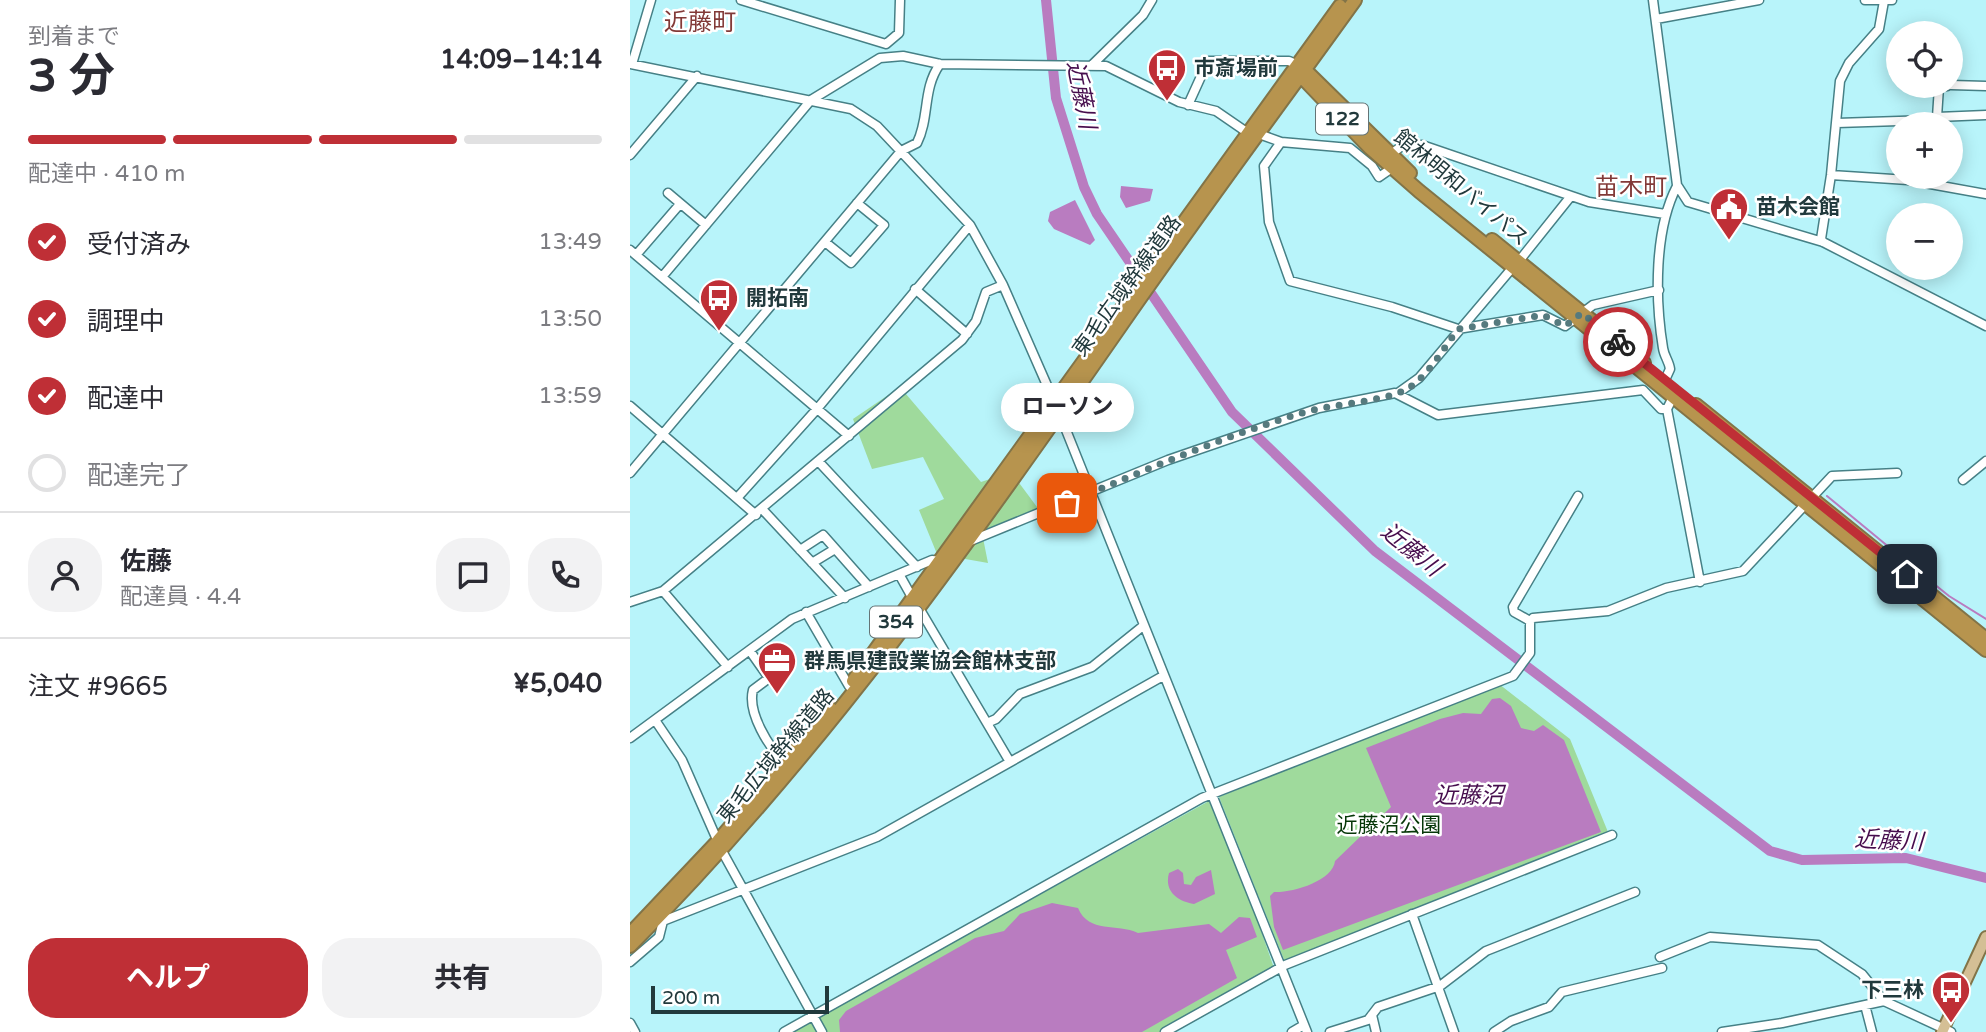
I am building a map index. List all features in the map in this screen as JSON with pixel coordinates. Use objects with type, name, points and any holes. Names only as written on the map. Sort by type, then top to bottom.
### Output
[{"type":"highway","name":"東毛広域幹線道路","points":[[1302,70],[1345,0]]},
{"type":"highway","name":"東毛広域幹線道路","points":[[630,934],[720,846],[967,542],[1138,294],[1355,0]]},
{"type":"highway","name":"館林明和バイパス","points":[[1302,70],[1390,155],[1516,264],[1579,316],[1665,380],[1986,650]]},
{"type":"highway","name":"館林明和バイパス","points":[[1302,70],[1392,168],[1516,264]]},
{"type":"highway","name":"館林明和バイパス","points":[[1579,316],[1670,403],[1807,500],[1986,639]]},
{"type":"highway","name":"東毛広域幹線道路","points":[[630,946],[854,694],[916,604],[941,561],[1057,409]]},
{"type":"main road","points":[[1945,1031],[1986,937]]},
{"type":"street","points":[[651,0],[631,64],[811,100],[860,113],[901,151],[970,225],[1003,285],[1091,492],[1305,1029],[1292,1032]]},
{"type":"street","points":[[741,0],[886,44],[899,33],[900,0]]},
{"type":"street","points":[[1092,65],[1143,15],[1153,0]]},
{"type":"street","points":[[1653,0],[1677,186],[1665,214],[1659,290],[1663,350],[1670,365],[1665,380]]},
{"type":"street","points":[[1656,19],[1759,0]]},
{"type":"street","points":[[1823,243],[1821,239],[1831,175],[1839,86],[1844,71],[1880,29],[1888,1],[1865,0]]},
{"type":"street","points":[[662,277],[811,100],[880,58],[903,56],[940,64],[1092,65],[1116,69],[1188,105],[1216,111],[1254,134],[1281,142],[1350,148],[1372,166],[1379,177],[1392,168]]},
{"type":"street","points":[[1188,105],[1208,61],[1289,61],[1302,70]]},
{"type":"street","points":[[630,474],[901,151],[912,147],[921,135],[929,80],[940,64]]},
{"type":"street","points":[[630,155],[697,76]]},
{"type":"street","points":[[1963,86],[1986,86]]},
{"type":"street","points":[[1963,116],[1986,115]]},
{"type":"street","points":[[1837,123],[1886,121]]},
{"type":"street","points":[[1281,142],[1264,166],[1269,222],[1288,279],[1392,307],[1458,329],[1539,316],[1546,316],[1562,325],[1593,305],[1659,290]]},
{"type":"street","points":[[1390,155],[1403,145],[1422,145],[1571,196],[1665,214]]},
{"type":"street","points":[[1831,175],[1908,180],[1986,194]]},
{"type":"street","points":[[1677,186],[1688,202]]},
{"type":"street","points":[[668,193],[706,225]]},
{"type":"street","points":[[967,542],[972,543],[1091,492],[1259,426],[1318,408],[1398,393],[1419,378],[1571,196]]},
{"type":"street","points":[[1672,200],[1688,202],[1823,243],[1986,326]]},
{"type":"street","points":[[825,242],[851,263],[884,225],[857,203]]},
{"type":"street","points":[[680,204],[633,253],[849,436]]},
{"type":"street","points":[[737,498],[817,409],[970,225]]},
{"type":"street","points":[[630,602],[663,591],[819,462],[967,334],[976,321],[986,292],[1003,285]]},
{"type":"street","points":[[915,289],[967,334]]},
{"type":"street","points":[[1398,393],[1438,415],[1643,390],[1661,409],[1670,403],[1700,582]]},
{"type":"street","points":[[630,406],[737,498],[759,512],[800,550],[845,598]]},
{"type":"street","points":[[1964,480],[1986,461]]},
{"type":"street","points":[[819,462],[916,566]]},
{"type":"street","points":[[1578,496],[1513,607],[1514,612],[1530,621],[1552,615],[1608,611],[1657,591],[1743,571],[1832,476],[1897,474]]},
{"type":"street","points":[[800,550],[823,535],[869,587]]},
{"type":"street","points":[[812,563],[835,549]]},
{"type":"street","points":[[630,738],[792,618],[916,566],[932,560],[941,561]]},
{"type":"street","points":[[899,574],[1010,762]]},
{"type":"street","points":[[663,591],[728,667]]},
{"type":"street","points":[[806,612],[849,686]]},
{"type":"street","points":[[784,1032],[1133,835],[1211,795],[1515,674],[1528,657],[1530,621]]},
{"type":"street","points":[[987,723],[996,719],[1020,694],[1092,667],[1143,626]]},
{"type":"street","points":[[750,651],[769,678],[753,690],[752,704],[770,745],[785,764]]},
{"type":"street","points":[[631,960],[659,937],[663,921],[877,837],[1163,676]]},
{"type":"street","points":[[655,720],[682,760],[742,890],[822,1032]]},
{"type":"street","points":[[1165,1032],[1280,967],[1612,835]]},
{"type":"street","points":[[1330,1032],[1368,1020],[1378,1007],[1440,986],[1486,951],[1635,892]]},
{"type":"street","points":[[1412,914],[1440,986],[1454,1032]]},
{"type":"street","points":[[1660,957],[1710,937],[1818,945],[1862,974],[1884,1001],[1945,1031]]},
{"type":"street","points":[[1494,1032],[1511,1021],[1549,1007],[1562,992],[1662,968]]},
{"type":"street","points":[[1722,1032],[1782,1023],[1884,1001]]},
{"type":"street","points":[[1865,1005],[1872,1032]]},
{"type":"street","points":[[1372,1015],[1376,1032]]},
{"type":"street","points":[[630,1023],[635,1032]]},
{"type":"green space","points":[[900,387],[981,482],[1011,472],[1040,511],[982,533],[988,563],[937,554],[919,510],[944,499],[923,457],[872,469],[853,419]]},
{"type":"green space","name":"近藤沼公園","points":[[1499,684],[1570,739],[1607,835],[1285,962],[1258,895],[1250,899],[1274,968],[1160,1032],[791,1032],[1209,801],[1248,892],[1256,890],[1219,797]]},
{"type":"water","points":[[1121,186],[1153,189],[1150,201],[1126,208],[1120,197]]},
{"type":"water","points":[[1075,200],[1095,240],[1090,245],[1054,229],[1048,221],[1050,212]]},
{"type":"water","name":"近藤沼","points":[[1500,698],[1511,706],[1521,728],[1534,731],[1543,725],[1564,740],[1601,832],[1283,950],[1274,927],[1270,896],[1274,892],[1291,890],[1320,880],[1333,868],[1335,861],[1391,807],[1366,748],[1440,719],[1463,713],[1481,714],[1492,699]]},
{"type":"water","points":[[1178,869],[1183,873],[1184,884],[1191,885],[1196,877],[1211,870],[1215,894],[1194,904],[1177,898],[1170,890],[1168,879],[1169,873]]},
{"type":"water","points":[[1052,903],[1078,908],[1083,916],[1096,925],[1138,933],[1209,924],[1221,933],[1239,917],[1250,918],[1257,937],[1226,950],[1237,978],[1142,1032],[840,1032],[839,1020],[846,1011],[975,938],[1004,931],[1020,914]]},
{"type":"waterway","name":"近藤川","points":[[1046,0],[1056,98],[1084,187],[1097,214],[1232,412],[1375,551],[1770,851],[1802,860],[1906,858],[1986,878]]},
{"type":"waterway","points":[[1827,496],[1907,562]]},
{"type":"waterway","points":[[1918,571],[1949,596],[1986,619]]},
{"type":"way so far","points":[[1067,503],[1132,474],[1266,424],[1318,408],[1398,393],[1419,378],[1458,329],[1543,315],[1565,326],[1582,313],[1618,342]]},
{"type":"place","name":"市斎場前","points":[[1167,102]]},
{"type":"place","name":"苗木会館","points":[[1729,241]]},
{"type":"place","name":"開拓南","points":[[719,332]]},
{"type":"place","name":"ローソン","points":[[1067,503]]},
{"type":"place","name":"群馬県建設業協会館林支部","points":[[777,695]]},
{"type":"place","name":"下三林","points":[[1951,1024]]},
{"type":"district","name":"近藤町","points":[[700,22]]},
{"type":"district","name":"苗木町","points":[[1631,187]]},
{"type":"route","points":[[1618,342],[1907,574]]}]
